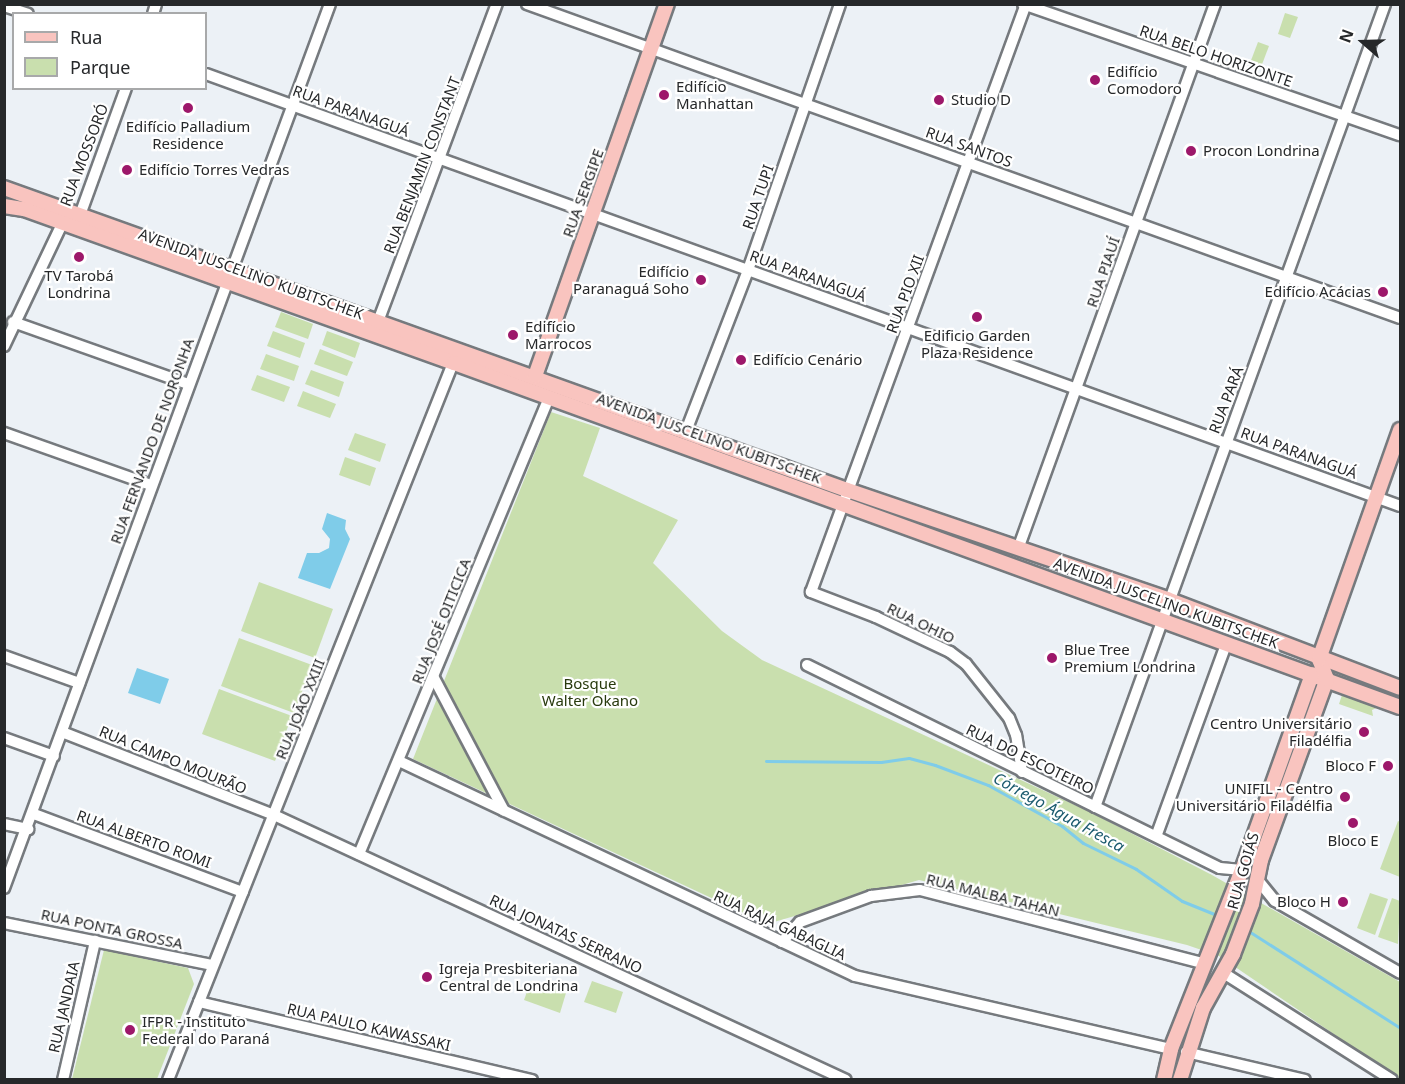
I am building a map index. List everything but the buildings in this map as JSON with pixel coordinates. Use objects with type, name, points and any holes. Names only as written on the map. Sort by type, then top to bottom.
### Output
[{"type":"main road","name":"RUA SERGIPE","points":[[535,376],[668,4]]},
{"type":"main road","name":"AVENIDA JUSCELINO KUBITSCHEK","points":[[7,185],[229,277]]},
{"type":"main road","name":"AVENIDA JUSCELINO KUBITSCHEK","points":[[4,206],[24,209],[62,224],[229,277],[456,356],[535,376],[847,490],[1167,599],[1319,659],[1401,688]]},
{"type":"main road","points":[[57,207],[62,224]]},
{"type":"main road","name":"AVENIDA JUSCELINO KUBITSCHEK","points":[[456,356],[544,396],[1401,707]]},
{"type":"main road","points":[[1326,679],[1319,659],[1401,430]]},
{"type":"main road","points":[[920,532],[953,536],[997,552],[1009,554],[1018,549]]},
{"type":"main road","name":"RUA GOIÁS","points":[[1164,1080],[1171,1049],[1235,889],[1312,674]]},
{"type":"main road","name":"RUA GOIÁS","points":[[1180,1080],[1186,1053],[1237,943],[1256,886],[1261,860],[1326,679]]},
{"type":"main road","points":[[1242,870],[1252,868],[1261,860]]},
{"type":"main road","points":[[1206,964],[1236,903],[1256,886]]},
{"type":"street","name":"RUA FERNANDO DE NORONHA","points":[[4,888],[34,814],[151,485],[294,106],[330,4]]},
{"type":"street","name":"RUA BENJAMIN CONSTANT","points":[[375,328],[497,4]]},
{"type":"street","name":"RUA SANTOS","points":[[527,4],[650,52],[806,104],[1401,318]]},
{"type":"street","name":"RUA TUPI","points":[[686,431],[748,270],[840,4]]},
{"type":"street","name":"RUA PIAUÍ","points":[[1018,549],[1078,389],[1215,4]]},
{"type":"street","name":"RUA PARÁ","points":[[1095,807],[1160,618],[1288,278],[1385,4]]},
{"type":"street","name":"RUA BELO HORIZONTE","points":[[1025,5],[1193,65],[1401,135]]},
{"type":"street","name":"RUA PIO XII","points":[[811,592],[1025,5]]},
{"type":"street","points":[[4,6],[22,12]]},
{"type":"street","name":"RUA PARANAGUÁ","points":[[207,74],[1401,506]]},
{"type":"street","name":"RUA MOSSORÓ","points":[[62,224],[80,215],[125,90]]},
{"type":"street","points":[[4,346],[9,323],[62,224]]},
{"type":"street","points":[[9,323],[188,384]]},
{"type":"street","name":"RUA JOÃO XXIII","points":[[168,1080],[456,356]]},
{"type":"street","name":"RUA SERGIPE","points":[[535,376],[544,396]]},
{"type":"street","name":"RUA JOSÉ OITICICA","points":[[359,854],[434,678],[544,396]]},
{"type":"street","points":[[4,433],[151,485]]},
{"type":"street","name":"RUA OHIO","points":[[811,592],[876,617],[950,652],[966,664],[1009,718],[1016,735],[1022,772]]},
{"type":"street","points":[[1157,834],[1226,644]]},
{"type":"street","points":[[4,656],[79,683]]},
{"type":"street","name":"RUA DO ESCOTEIRO","points":[[807,665],[1022,772],[1157,834],[1220,868],[1242,870]]},
{"type":"street","points":[[434,678],[504,812]]},
{"type":"street","name":"RUA CAMPO MOURÃO","points":[[62,732],[274,815]]},
{"type":"street","points":[[4,738],[54,756]]},
{"type":"street","name":"RUA RAJA GABAGLIA","points":[[399,761],[855,976],[1171,1049]]},
{"type":"street","name":"RUA ALBERTO ROMI","points":[[34,814],[243,892]]},
{"type":"street","name":"RUA JONATAS SERRANO","points":[[274,815],[843,1079]]},
{"type":"street","points":[[4,824],[28,829]]},
{"type":"street","points":[[1220,868],[1235,889]]},
{"type":"street","points":[[1256,886],[1275,901],[1401,973]]},
{"type":"street","name":"RUA MALBA TAHAN","points":[[782,942],[800,922],[871,896],[920,890],[1206,964]]},
{"type":"street","name":"RUA PONTA GROSSA","points":[[4,923],[213,965]]},
{"type":"street","name":"RUA JANDAIA","points":[[63,1080],[95,941]]},
{"type":"street","points":[[1222,972],[1392,1080]]},
{"type":"street","name":"RUA PAULO KAWASSAKI","points":[[199,1002],[532,1080]]},
{"type":"street","points":[[1186,1053],[1305,1080]]},
{"type":"green space","points":[[1285,13],[1298,17],[1290,38],[1278,34]]},
{"type":"green space","points":[[1258,42],[1269,46],[1261,67],[1250,63]]},
{"type":"green space","points":[[281,312],[313,324],[308,339],[275,327]]},
{"type":"green space","points":[[273,331],[305,343],[300,358],[267,346]]},
{"type":"green space","points":[[327,331],[360,343],[355,358],[322,345]]},
{"type":"green space","points":[[320,349],[353,362],[347,376],[314,364]]},
{"type":"green space","points":[[266,354],[299,366],[294,381],[260,369]]},
{"type":"green space","points":[[311,370],[344,382],[339,397],[305,384]]},
{"type":"green space","points":[[257,375],[290,387],[284,402],[251,390]]},
{"type":"green space","points":[[303,391],[336,404],[330,418],[297,406]]},
{"type":"green space","name":"Bosque Walter Okano","points":[[551,412],[600,428],[583,476],[678,520],[653,563],[722,631],[762,660],[1090,812],[1212,875],[1400,982],[1400,1079],[1219,956],[1187,945],[919,880],[767,924],[413,759]]},
{"type":"green space","points":[[355,433],[386,444],[380,462],[348,450]]},
{"type":"green space","points":[[345,457],[376,468],[370,486],[339,475]]},
{"type":"green space","points":[[259,582],[333,609],[315,658],[241,631]]},
{"type":"green space","points":[[239,638],[312,665],[294,713],[221,686]]},
{"type":"green space","points":[[219,689],[292,716],[275,761],[202,734]]},
{"type":"green space","points":[[1343,692],[1380,705],[1372,710],[1373,716],[1339,704]]},
{"type":"green space","points":[[1398,821],[1400,822],[1400,877],[1380,869]]},
{"type":"green space","points":[[1370,893],[1388,899],[1375,935],[1357,928]]},
{"type":"green space","points":[[1392,898],[1400,901],[1398,944],[1378,937]]},
{"type":"green space","name":"IFPR - Instituto Federal do Paraná","points":[[104,950],[188,968],[194,984],[157,1079],[72,1079]]},
{"type":"green space","points":[[531,981],[566,993],[560,1013],[524,1000]]},
{"type":"green space","points":[[592,981],[623,992],[616,1013],[584,1002]]},
{"type":"water","points":[[327,513],[346,520],[345,529],[350,539],[330,589],[298,578],[307,553],[319,553],[329,548],[330,539],[322,529]]},
{"type":"water","points":[[137,668],[169,679],[160,704],[128,693]]},
{"type":"waterway","name":"Córrego Água Fresca","points":[[766,761],[881,762],[909,758],[935,765],[988,785],[1062,826],[1083,843],[1136,869],[1182,901],[1219,916]]},
{"type":"waterway","name":"Córrego Água Fresca","points":[[1247,930],[1400,1028]]},
{"type":"place","name":"Edifício Comodoro","points":[[1095,80]]},
{"type":"place","name":"Edifício Manhattan","points":[[664,95]]},
{"type":"place","name":"Studio D","points":[[939,100]]},
{"type":"place","name":"Edifício Palladium Residence","points":[[188,108]]},
{"type":"place","name":"Procon Londrina","points":[[1191,151]]},
{"type":"place","name":"Edifício Torres Vedras","points":[[127,170]]},
{"type":"place","name":"TV Tarobá Londrina","points":[[79,257]]},
{"type":"place","name":"Edifício Paranaguá Soho","points":[[701,280]]},
{"type":"place","name":"Edifício Acácias","points":[[1383,292]]},
{"type":"place","name":"Edificio Garden Plaza Residence","points":[[977,317]]},
{"type":"place","name":"Edifício Marrocos","points":[[513,335]]},
{"type":"place","name":"Edifício Cenário","points":[[741,360]]},
{"type":"place","name":"Blue Tree Premium Londrina","points":[[1052,658]]},
{"type":"place","name":"Centro Universitário Filadélfia","points":[[1364,732]]},
{"type":"place","name":"Bloco F","points":[[1388,766]]},
{"type":"place","name":"UNIFIL - Centro Universitário Filadélfia","points":[[1345,797]]},
{"type":"place","name":"Bloco E","points":[[1353,823]]},
{"type":"place","name":"Bloco H","points":[[1343,902]]},
{"type":"place","name":"Igreja Presbiteriana Central de Londrina","points":[[427,977]]},
{"type":"place","name":"IFPR - Instituto Federal do Paraná","points":[[130,1030]]}]
